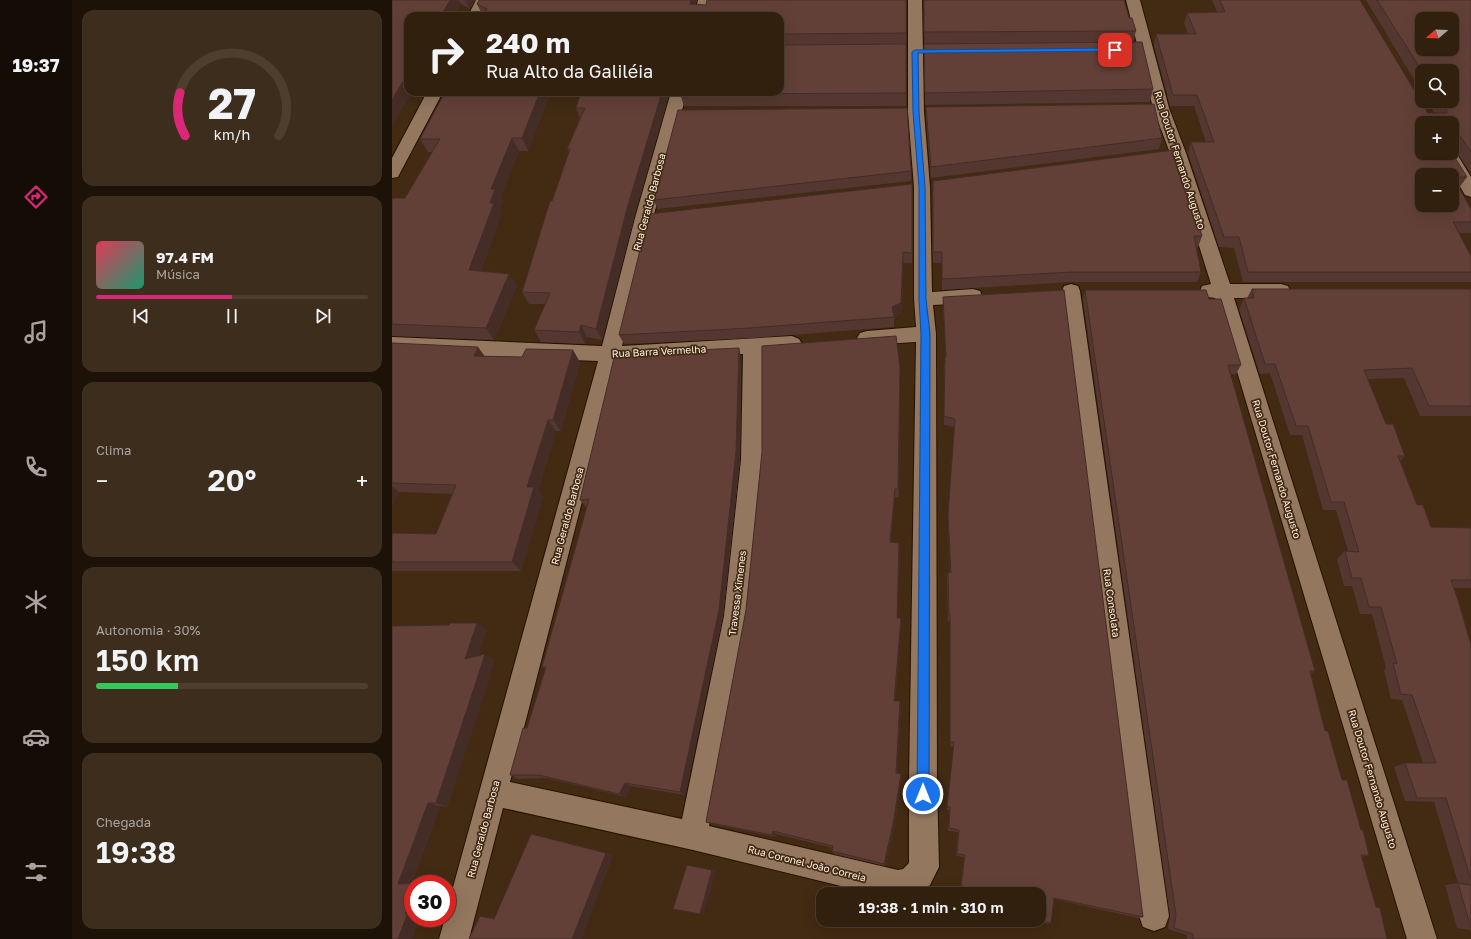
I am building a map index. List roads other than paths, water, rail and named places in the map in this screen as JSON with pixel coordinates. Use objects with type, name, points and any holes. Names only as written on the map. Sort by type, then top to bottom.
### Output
[{"type":"street","points":[[477,12],[483,0]]},
{"type":"street","points":[[701,12],[705,0]]},
{"type":"street","name":"Rua Coronel João Correia","points":[[493,792],[693,836],[898,885],[910,883],[920,875],[924,867],[923,780],[926,334],[922,299],[922,187],[916,112],[915,0]]},
{"type":"street","name":"Rua Doutor Fernando Augusto","points":[[1133,0],[1138,50],[1153,108],[1223,292],[1422,939]]},
{"type":"street","points":[[392,173],[433,96]]},
{"type":"street","name":"Rua Geraldo Barbosa","points":[[454,939],[610,354],[652,217],[681,113],[679,96]]},
{"type":"street","points":[[1452,160],[1471,191]]},
{"type":"street","name":"Rua Consolata","points":[[1071,291],[1154,916]]},
{"type":"street","points":[[1191,291],[1300,291]]},
{"type":"street","points":[[922,299],[993,295]]},
{"type":"street","points":[[846,340],[926,334]]},
{"type":"street","name":"Rua Barra Vermelha","points":[[392,345],[610,354],[807,343]]},
{"type":"street","name":"Travessa Ximenes","points":[[693,836],[736,616],[752,460],[753,347]]}]
